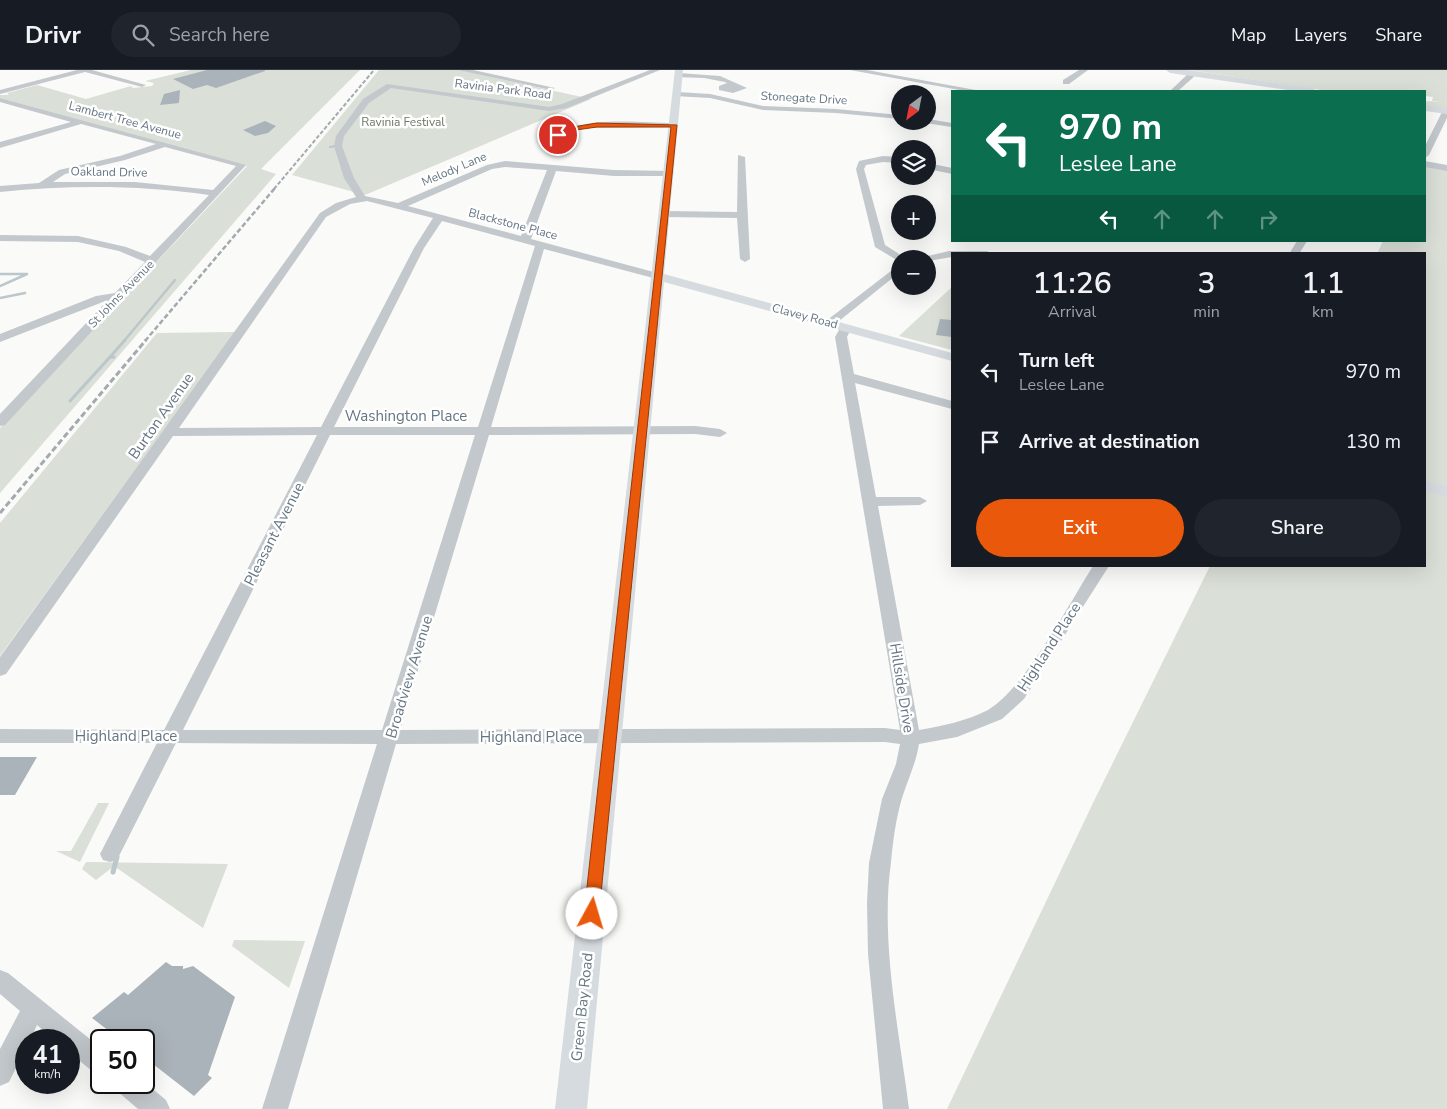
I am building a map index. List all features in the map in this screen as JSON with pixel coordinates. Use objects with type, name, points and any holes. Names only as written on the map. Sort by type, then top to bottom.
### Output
[{"type":"main road","points":[[1170,70],[1305,90]]},
{"type":"main road","points":[[1181,70],[1317,90]]},
{"type":"main road","name":"Green Bay Road","points":[[571,1109],[657,276],[666,214],[679,72]]},
{"type":"main road","points":[[1426,107],[1447,111]]},
{"type":"main road","name":"Clavey Road","points":[[657,276],[951,357]]},
{"type":"main road","points":[[1426,486],[1447,492]]},
{"type":"street","points":[[0,92],[84,70],[142,85]]},
{"type":"street","points":[[462,70],[551,88]]},
{"type":"street","name":"Ravinia Park Road","points":[[362,198],[349,178],[338,146],[340,136],[366,101],[390,86],[549,109],[564,106],[656,70]]},
{"type":"street","points":[[854,70],[971,90]]},
{"type":"street","points":[[1066,82],[1084,70]]},
{"type":"street","points":[[679,72],[713,76],[733,84]]},
{"type":"street","points":[[1175,90],[1193,74]]},
{"type":"street","name":"Stonegate Drive","points":[[678,94],[719,97],[763,108],[846,109],[891,116]]},
{"type":"street","name":"Lambert Tree Avenue","points":[[0,100],[241,166]]},
{"type":"street","points":[[1426,154],[1439,137],[1447,111]]},
{"type":"street","points":[[0,144],[81,121]]},
{"type":"street","points":[[936,122],[951,125]]},
{"type":"street","points":[[546,145],[564,132],[584,126],[674,125]]},
{"type":"street","points":[[43,185],[47,179],[62,172],[122,158],[166,144]]},
{"type":"street","points":[[741,156],[742,215],[746,260]]},
{"type":"street","points":[[891,159],[862,163],[860,169],[880,246],[891,252]]},
{"type":"street","name":"Melody Lane","points":[[399,206],[497,165],[516,164],[614,173],[670,173]]},
{"type":"street","points":[[1426,164],[1447,168]]},
{"type":"street","name":"St Johns Avenue","points":[[3,416],[153,261],[241,166]]},
{"type":"street","points":[[522,240],[528,236],[553,167]]},
{"type":"street","points":[[936,168],[951,171]]},
{"type":"street","name":"Oakland Drive","points":[[0,189],[43,185],[142,184],[216,193]]},
{"type":"street","name":"Blackstone Place","points":[[362,198],[399,206],[657,276]]},
{"type":"street","name":"Burton Avenue","points":[[0,670],[323,215],[362,198]]},
{"type":"street","points":[[666,214],[742,215]]},
{"type":"street","name":"Pleasant Avenue","points":[[110,854],[172,736],[419,248],[432,223],[440,217]]},
{"type":"street","points":[[0,238],[78,239],[115,247],[153,261]]},
{"type":"street","name":"Broadview Avenue","points":[[275,1109],[540,245]]},
{"type":"street","points":[[936,255],[951,254]]},
{"type":"street","points":[[838,325],[891,275]]},
{"type":"street","points":[[0,338],[100,298],[119,296]]},
{"type":"street","name":"Hillside Drive","points":[[838,325],[849,377],[850,394],[911,738],[906,764],[892,799],[880,863],[878,903],[879,954],[896,1109]]},
{"type":"street","points":[[849,377],[951,405]]},
{"type":"street","name":"Washington Place","points":[[170,432],[642,432],[695,430],[720,433]]},
{"type":"street","points":[[870,502],[920,501]]},
{"type":"street","name":"Highland Place","points":[[0,736],[610,738],[875,735],[911,738],[950,732],[971,725],[995,714],[1018,695],[1100,567]]},
{"type":"street","points":[[0,980],[90,1054]]},
{"type":"street","points":[[0,1074],[34,1008]]},
{"type":"street","points":[[139,1094],[157,1109]]},
{"type":"green space","points":[[191,70],[360,70],[261,169],[276,174],[0,493],[0,428],[247,166],[0,98],[0,95],[9,95],[7,93],[37,85],[86,99],[131,86],[133,88],[152,86],[154,83],[145,81]]},
{"type":"green space","name":"Ravinia Festival","points":[[379,70],[459,70],[591,99],[365,195],[292,175]]},
{"type":"green space","points":[[1190,70],[1447,70],[1447,109],[1426,106],[1426,101],[1441,102],[1432,101],[1433,97],[1426,96],[1426,90],[1321,90]]},
{"type":"green space","points":[[1426,165],[1447,169],[1447,1109],[947,1109],[1093,803],[1210,567],[1426,567],[1426,252],[1378,252],[1383,242],[1426,242]]},
{"type":"green space","points":[[951,288],[951,350],[899,336]]},
{"type":"green space","points":[[235,332],[0,656],[0,523],[157,333]]},
{"type":"green space","points":[[98,803],[109,803],[80,862],[56,851],[71,851]]},
{"type":"green space","points":[[86,862],[228,864],[203,928],[114,866],[96,880],[82,869]]},
{"type":"green space","points":[[234,940],[305,941],[289,988],[232,946]]},
{"type":"building","points":[[207,70],[265,71],[216,88],[207,85],[193,89],[173,79]]},
{"type":"building","points":[[180,90],[179,103],[160,105],[164,94]]},
{"type":"building","points":[[265,121],[276,126],[268,133],[255,136],[243,130]]},
{"type":"building","points":[[940,319],[951,320],[951,337],[936,335]]},
{"type":"building","points":[[0,757],[37,757],[15,795],[0,795]]},
{"type":"building","points":[[166,962],[172,966],[183,966],[183,969],[193,966],[235,997],[208,1075],[212,1078],[194,1096],[155,1066],[155,1029],[106,1029],[92,1018],[124,992],[128,995]]},
{"type":"waterway","points":[[330,147],[336,146]]},
{"type":"waterway","points":[[0,274],[27,274],[0,286]]},
{"type":"waterway","points":[[124,341],[175,280]]},
{"type":"waterway","points":[[0,298],[25,293]]},
{"type":"waterway","points":[[110,357],[125,340]]},
{"type":"waterway","points":[[70,401],[110,357]]},
{"type":"waterway","points":[[113,872],[117,857]]},
{"type":"railway","points":[[274,189],[374,70]]},
{"type":"railway","points":[[145,341],[275,188]]},
{"type":"railway","points":[[0,513],[146,340]]},
{"type":"route","points":[[558,135],[575,128],[597,125],[674,125],[592,914]]}]
